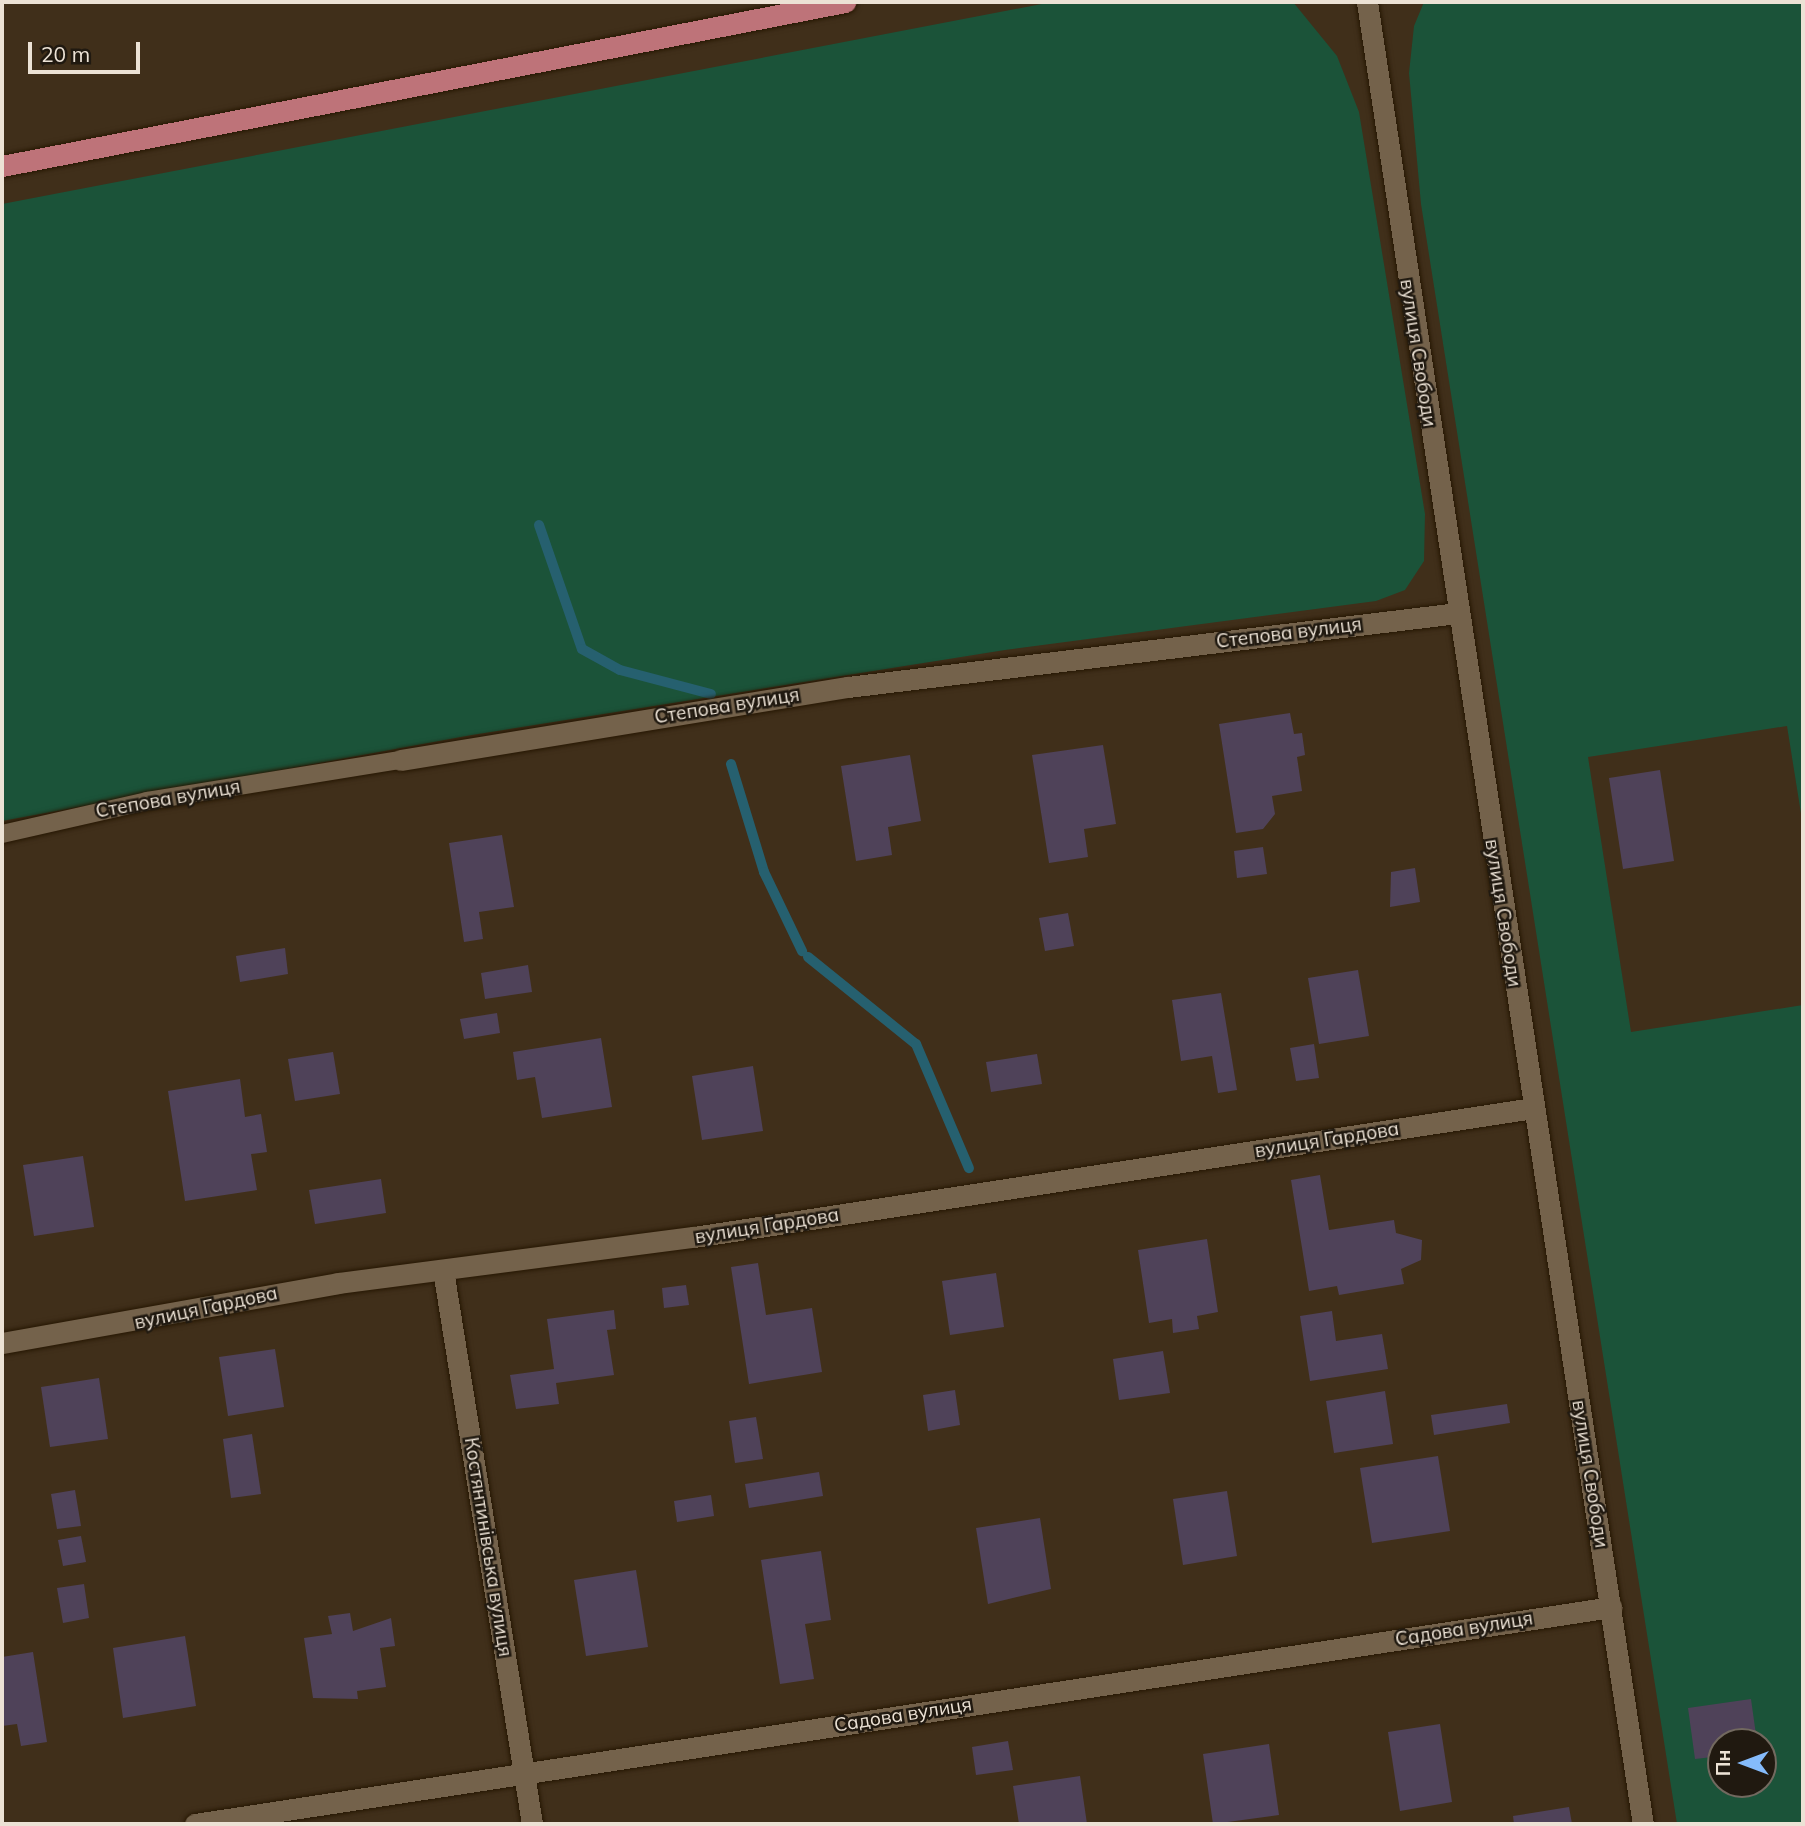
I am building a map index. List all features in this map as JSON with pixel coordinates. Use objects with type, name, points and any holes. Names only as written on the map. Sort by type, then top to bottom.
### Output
[{"type":"main road","points":[[2,166],[845,2]]},
{"type":"street","name":"вулиця Свободи","points":[[1367,2],[1532,1108],[1643,1824]]},
{"type":"street","name":"Степова вулиця","points":[[401,760],[848,687],[1458,613]]},
{"type":"street","name":"вулиця Гардова","points":[[2,1343],[278,1292],[443,1270],[1532,1108]]},
{"type":"street","name":"Костянтинівська вулиця","points":[[443,1270],[532,1824]]},
{"type":"street","name":"Садова вулиця","points":[[195,1824],[1611,1606]]},
{"type":"lane","name":"Степова вулиця","points":[[2,834],[147,801],[401,760]]},
{"type":"green space","points":[[1052,2],[1293,2],[1337,56],[1359,112],[1425,514],[1424,561],[1405,590],[1376,601],[1005,650],[472,735],[2,821],[2,204]]},
{"type":"green space","points":[[1424,2],[1803,2],[1803,826],[1787,726],[1588,757],[1631,1032],[1803,1005],[1803,1824],[1677,1824],[1421,204],[1409,73],[1414,26]]},
{"type":"building","points":[[1290,713],[1294,734],[1302,733],[1305,755],[1297,757],[1302,791],[1272,796],[1275,814],[1263,829],[1236,833],[1219,724]]},
{"type":"building","points":[[1103,745],[1116,824],[1084,829],[1088,857],[1049,863],[1032,755]]},
{"type":"building","points":[[910,755],[921,821],[888,827],[892,855],[856,861],[841,766]]},
{"type":"building","points":[[1660,770],[1674,861],[1623,869],[1609,778]]},
{"type":"building","points":[[502,835],[514,907],[479,912],[483,939],[464,942],[449,843]]},
{"type":"building","points":[[1263,847],[1267,874],[1237,878],[1234,851]]},
{"type":"building","points":[[1415,868],[1420,902],[1390,907],[1391,872]]},
{"type":"building","points":[[1068,913],[1074,946],[1045,951],[1039,918]]},
{"type":"building","points":[[285,948],[288,974],[240,982],[236,956]]},
{"type":"building","points":[[528,965],[532,992],[485,999],[481,973]]},
{"type":"building","points":[[1358,970],[1369,1036],[1319,1044],[1308,978]]},
{"type":"building","points":[[1221,993],[1237,1090],[1218,1093],[1212,1056],[1181,1061],[1172,1000]]},
{"type":"building","points":[[497,1013],[500,1033],[464,1039],[460,1019]]},
{"type":"building","points":[[601,1038],[612,1107],[542,1118],[535,1077],[517,1080],[513,1052]]},
{"type":"building","points":[[1314,1044],[1319,1078],[1296,1081],[1290,1048]]},
{"type":"building","points":[[333,1052],[340,1094],[295,1101],[288,1059]]},
{"type":"building","points":[[1037,1054],[1042,1084],[991,1092],[986,1062]]},
{"type":"building","points":[[753,1066],[763,1131],[702,1140],[692,1076]]},
{"type":"building","points":[[240,1079],[245,1117],[261,1114],[267,1152],[251,1154],[257,1190],[185,1201],[168,1091]]},
{"type":"building","points":[[83,1156],[94,1227],[34,1236],[23,1165]]},
{"type":"building","points":[[1320,1175],[1329,1230],[1394,1220],[1396,1233],[1422,1240],[1421,1260],[1401,1269],[1404,1284],[1339,1295],[1337,1286],[1309,1291],[1291,1180]]},
{"type":"building","points":[[381,1179],[386,1213],[315,1224],[309,1190]]},
{"type":"building","points":[[1207,1239],[1218,1312],[1197,1316],[1199,1329],[1173,1333],[1172,1319],[1149,1323],[1138,1250]]},
{"type":"building","points":[[758,1263],[766,1315],[812,1308],[822,1372],[749,1384],[731,1267]]},
{"type":"building","points":[[996,1273],[1004,1327],[950,1335],[942,1281]]},
{"type":"building","points":[[686,1285],[689,1305],[664,1308],[662,1288]]},
{"type":"building","points":[[614,1310],[616,1329],[607,1330],[614,1375],[556,1383],[559,1404],[516,1409],[510,1375],[554,1369],[547,1319]]},
{"type":"building","points":[[1332,1311],[1336,1341],[1382,1334],[1388,1369],[1310,1381],[1300,1316]]},
{"type":"building","points":[[275,1349],[284,1407],[228,1416],[219,1357]]},
{"type":"building","points":[[1163,1351],[1170,1393],[1119,1400],[1113,1359]]},
{"type":"building","points":[[99,1378],[108,1439],[50,1447],[41,1387]]},
{"type":"building","points":[[955,1390],[960,1425],[928,1431],[923,1395]]},
{"type":"building","points":[[1385,1391],[1393,1444],[1334,1453],[1326,1401]]},
{"type":"building","points":[[1507,1404],[1510,1423],[1434,1435],[1431,1415]]},
{"type":"building","points":[[756,1417],[763,1459],[735,1463],[729,1421]]},
{"type":"building","points":[[252,1434],[261,1494],[231,1498],[223,1439]]},
{"type":"building","points":[[1438,1456],[1450,1531],[1372,1543],[1360,1468]]},
{"type":"building","points":[[819,1472],[823,1496],[749,1508],[745,1484]]},
{"type":"building","points":[[75,1490],[81,1526],[57,1529],[51,1494]]},
{"type":"building","points":[[1227,1491],[1237,1556],[1183,1565],[1173,1499]]},
{"type":"building","points":[[711,1495],[714,1516],[677,1522],[674,1501]]},
{"type":"building","points":[[1040,1518],[1051,1589],[988,1604],[976,1528]]},
{"type":"building","points":[[81,1536],[86,1562],[63,1566],[58,1540]]},
{"type":"building","points":[[821,1551],[831,1620],[805,1624],[814,1679],[780,1684],[761,1560]]},
{"type":"building","points":[[636,1570],[648,1647],[586,1656],[574,1580]]},
{"type":"building","points":[[84,1584],[89,1618],[63,1623],[57,1588]]},
{"type":"building","points":[[350,1613],[353,1631],[391,1618],[395,1646],[380,1648],[386,1687],[357,1691],[358,1699],[313,1698],[304,1638],[332,1634],[328,1616]]},
{"type":"building","points":[[185,1636],[196,1706],[123,1718],[113,1648]]},
{"type":"building","points":[[33,1652],[47,1742],[21,1746],[17,1724],[2,1726],[2,1657]]},
{"type":"building","points":[[1751,1699],[1755,1728],[1707,1728],[1707,1758],[1695,1759],[1688,1708]]},
{"type":"building","points":[[1440,1724],[1452,1802],[1400,1811],[1388,1732]]},
{"type":"building","points":[[1008,1741],[1013,1770],[976,1775],[972,1747]]},
{"type":"building","points":[[1269,1744],[1279,1815],[1213,1824],[1203,1754]]},
{"type":"building","points":[[1080,1776],[1087,1824],[1019,1824],[1013,1786]]},
{"type":"building","points":[[1569,1807],[1572,1824],[1514,1824],[1513,1816]]},
{"type":"waterway","points":[[539,525],[582,649],[620,670],[711,694]]},
{"type":"waterway","points":[[731,764],[764,872],[802,951]]},
{"type":"waterway","points":[[808,957],[916,1044],[969,1168]]}]
